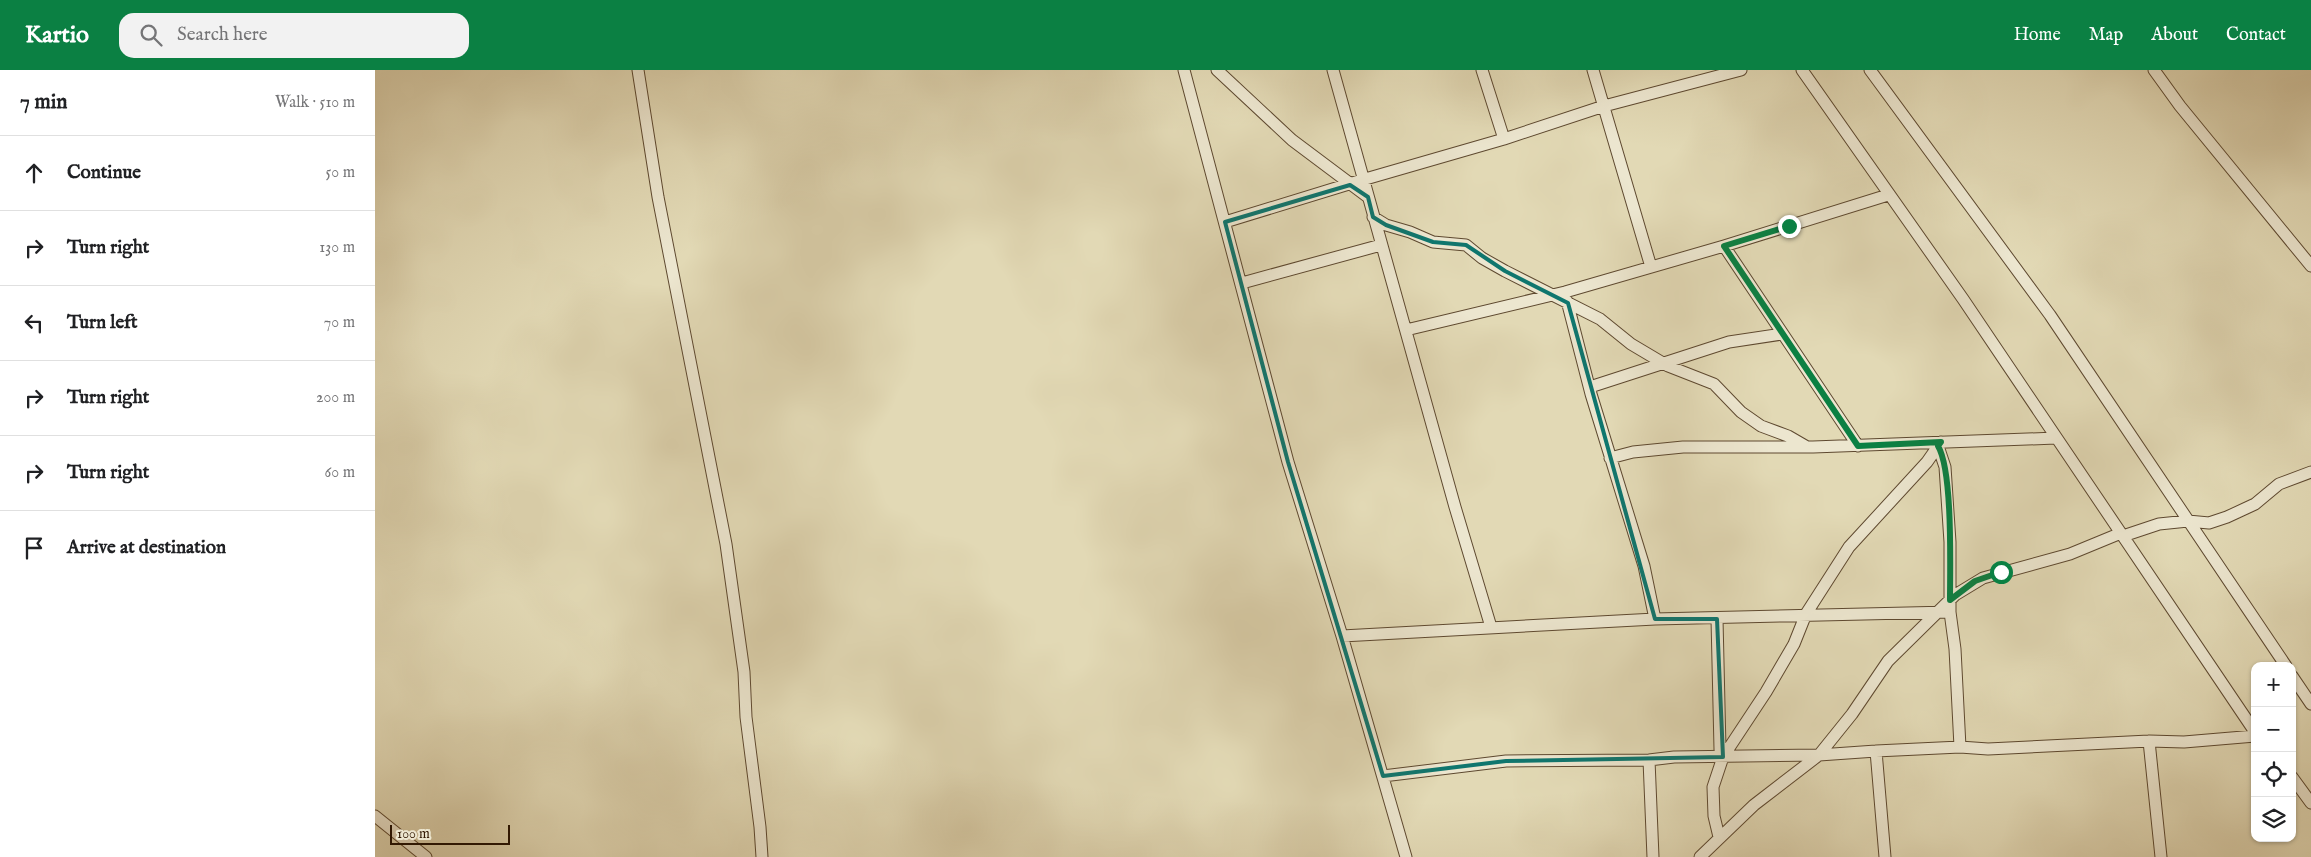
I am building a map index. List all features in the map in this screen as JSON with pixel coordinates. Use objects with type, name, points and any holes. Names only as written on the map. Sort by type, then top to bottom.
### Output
[{"type":"street","points":[[638,70],[658,197],[726,544],[744,672],[746,717],[765,855]]},
{"type":"street","points":[[1184,70],[1288,462],[1342,636],[1406,857]]},
{"type":"street","points":[[1217,70],[1292,140],[1368,198]]},
{"type":"street","points":[[1333,70],[1373,217],[1491,627]]},
{"type":"street","points":[[1481,70],[1504,139]]},
{"type":"street","points":[[1593,70],[1651,267]]},
{"type":"street","points":[[1225,222],[1504,139],[1604,106],[1741,70]]},
{"type":"street","points":[[1802,70],[1888,195],[1963,299],[2251,726]]},
{"type":"street","points":[[1870,70],[2050,316],[2283,662]]},
{"type":"street","points":[[2153,70],[2180,106],[2311,266]]},
{"type":"street","points":[[1406,330],[1565,292],[1724,246],[1888,195]]},
{"type":"street","points":[[1373,217],[1386,225],[1410,232],[1433,242],[1465,245],[1505,272],[1600,319],[1625,340],[1675,370],[1714,384],[1741,412],[1761,426],[1788,436],[1807,447]]},
{"type":"street","points":[[1242,283],[1381,245]]},
{"type":"street","points":[[1724,246],[1858,446]]},
{"type":"street","points":[[1565,292],[1589,387],[1644,566],[1655,619]]},
{"type":"street","points":[[1589,387],[1729,342],[1782,334]]},
{"type":"street","points":[[1610,458],[1633,452],[1683,446],[1858,446],[2056,438]]},
{"type":"street","points":[[1939,444],[1945,467],[1950,542],[1946,608],[1955,649],[1960,747]]},
{"type":"street","points":[[1719,837],[1713,788],[1723,757],[1766,692],[1794,644],[1806,614],[1849,548],[1927,462],[1939,444]]},
{"type":"street","points":[[1700,857],[1754,805],[1819,755],[1852,714],[1888,661],[1965,588],[1983,578],[2070,554],[2122,534],[2159,524],[2188,521],[2209,522],[2227,517],[2255,504],[2279,484],[2311,472]]},
{"type":"street","points":[[1342,636],[1655,619],[1946,608]]},
{"type":"street","points":[[1717,618],[1720,749],[1723,757]]},
{"type":"street","points":[[2296,682],[2311,704]]},
{"type":"street","points":[[1383,776],[1506,762],[1819,755],[1876,750],[1960,747],[1988,749],[2149,741],[2184,742],[2251,736]]},
{"type":"street","points":[[2149,741],[2161,857]]},
{"type":"street","points":[[1876,750],[1885,857]]},
{"type":"street","points":[[1649,760],[1653,857]]},
{"type":"street","points":[[2296,783],[2311,804]]},
{"type":"street","points":[[378,824],[426,857]]},
{"type":"highlighted area","points":[[1350,185],[1368,197],[1373,217],[1386,225],[1433,242],[1466,245],[1505,271],[1568,303],[1655,619],[1717,619],[1723,757],[1506,761],[1383,776],[1288,462],[1225,222]]},
{"type":"route","points":[[1789,226],[1724,246],[1858,446],[1941,442],[1938,446],[1943,456],[1945,467],[1950,542],[1950,600],[1975,581],[2001,572]]}]
